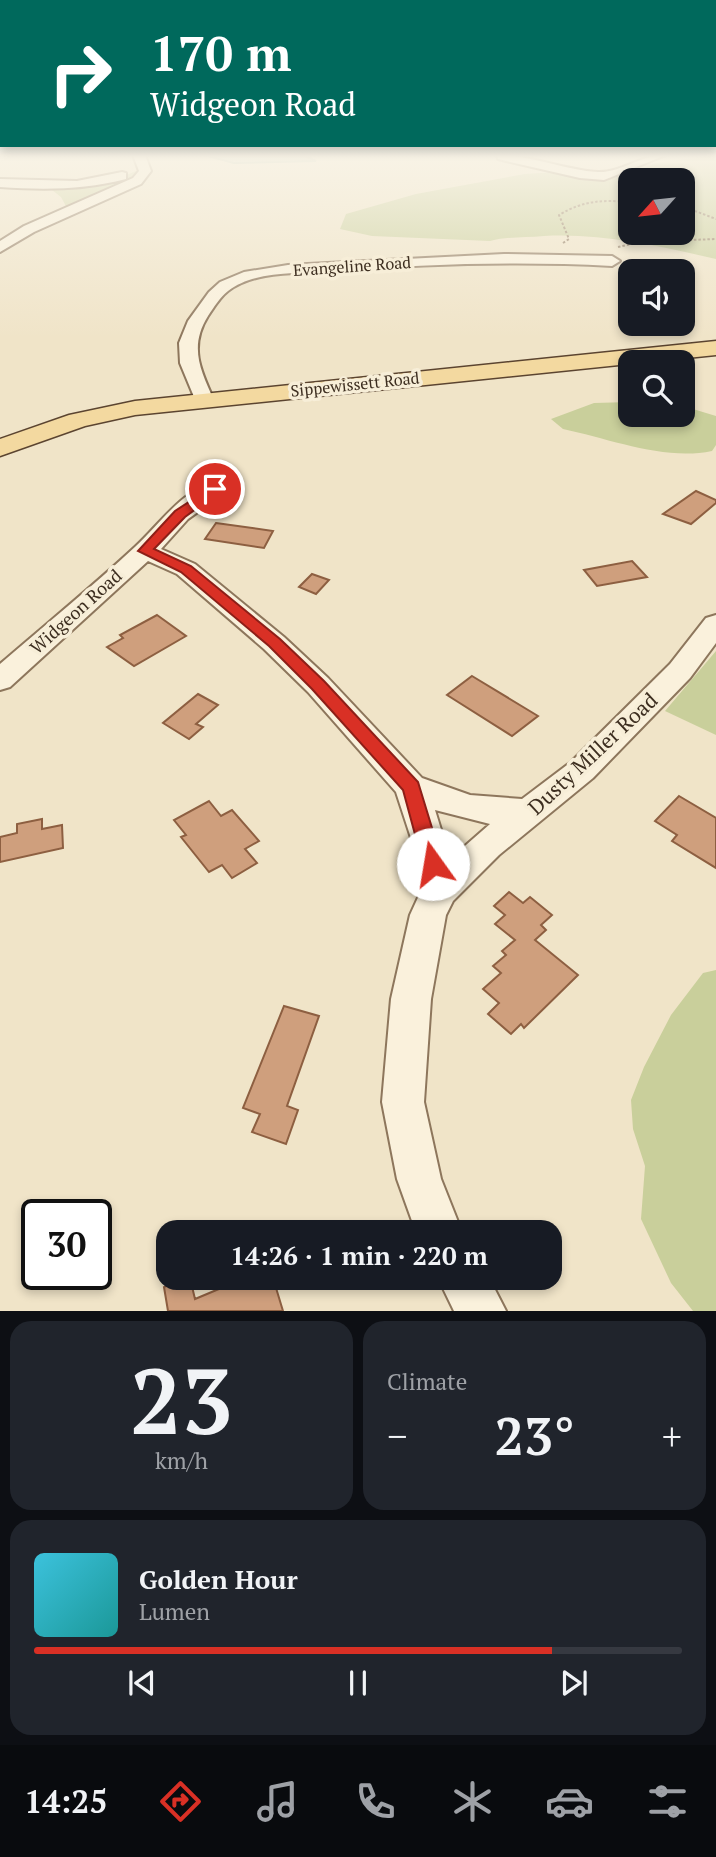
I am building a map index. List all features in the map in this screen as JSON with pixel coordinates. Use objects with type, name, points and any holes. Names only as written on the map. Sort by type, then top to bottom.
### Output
[{"type":"main road","name":"Sippewissett Road","points":[[0,448],[78,419],[135,408],[716,348]]},
{"type":"street","points":[[0,248],[59,216]]},
{"type":"street","name":"Evangeline Road","points":[[204,400],[188,365],[186,344],[196,320],[215,295],[228,284],[290,270],[363,263],[535,259],[611,254]]},
{"type":"street","name":"Widgeon Road","points":[[0,680],[145,551],[180,514],[215,489]]},
{"type":"street","points":[[145,551],[186,569],[274,643],[318,685],[411,787],[428,838],[439,891]]},
{"type":"street","name":"Dusty Miller Road","points":[[434,1220],[419,1179],[403,1102],[411,999],[428,915],[439,891],[487,845],[582,770],[680,671],[716,624]]},
{"type":"street","points":[[411,787],[473,810],[495,813],[532,812]]},
{"type":"street","points":[[469,1290],[481,1311]]},
{"type":"path","points":[[559,216],[569,239],[563,243]]},
{"type":"path","points":[[611,254],[640,242],[716,239]]},
{"type":"path","points":[[535,259],[531,252],[537,248],[568,243]]},
{"type":"green space","points":[[345,216],[618,216],[618,240],[587,236],[544,236],[490,241],[372,236],[340,229]]},
{"type":"green space","points":[[695,216],[716,216],[716,259],[652,245],[695,245]]},
{"type":"green space","points":[[618,402],[618,427],[695,427],[695,410],[716,416],[716,445],[712,451],[694,453],[656,451],[563,429],[551,419],[594,403]]},
{"type":"green space","points":[[716,651],[716,735],[665,711]]},
{"type":"green space","points":[[716,970],[716,1311],[693,1311],[671,1283],[641,1219],[645,1166],[633,1129],[631,1100],[644,1067],[671,1015],[703,973]]},
{"type":"building","points":[[696,491],[716,500],[716,503],[691,524],[663,514]]},
{"type":"building","points":[[216,523],[273,531],[264,548],[205,539]]},
{"type":"building","points":[[632,561],[647,577],[597,586],[584,570]]},
{"type":"building","points":[[312,574],[329,580],[316,594],[299,587]]},
{"type":"building","points":[[157,615],[186,636],[134,666],[107,647],[123,638],[120,635]]},
{"type":"building","points":[[472,676],[538,716],[512,736],[447,695]]},
{"type":"building","points":[[198,694],[218,705],[196,724],[203,727],[189,739],[163,723]]},
{"type":"building","points":[[679,796],[716,818],[716,868],[672,841],[677,835],[655,821]]},
{"type":"building","points":[[209,801],[221,816],[232,810],[259,841],[245,849],[257,863],[232,878],[222,865],[209,872],[181,837],[186,835],[174,820]]},
{"type":"building","points":[[42,819],[42,829],[62,825],[63,848],[0,862],[0,837],[17,833],[17,824]]},
{"type":"building","points":[[509,892],[523,903],[530,897],[552,915],[541,925],[546,930],[535,940],[578,975],[524,1028],[521,1024],[511,1034],[488,1014],[499,1003],[483,989],[501,973],[493,966],[506,955],[502,951],[515,940],[495,924],[505,915],[494,906]]},
{"type":"building","points":[[284,1006],[319,1016],[287,1106],[298,1110],[286,1144],[252,1132],[260,1114],[243,1108]]},
{"type":"building","points":[[164,1290],[193,1290],[195,1299],[216,1290],[277,1290],[283,1311],[168,1311]]},
{"type":"route","points":[[215,489],[180,514],[145,551],[186,569],[274,643],[318,685],[411,787],[428,838],[433,864]]}]
